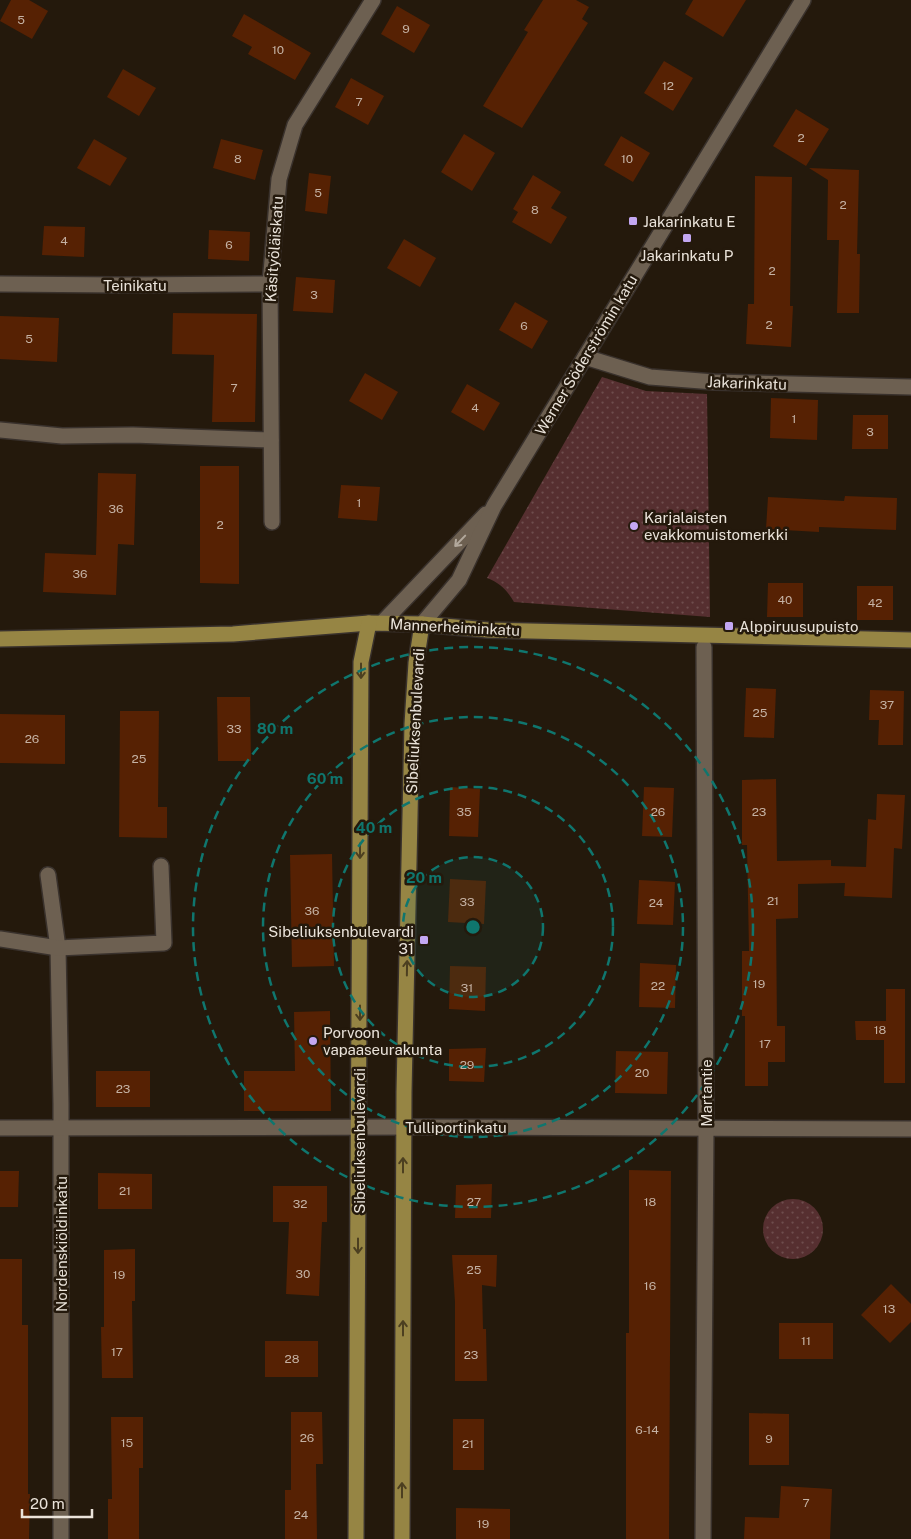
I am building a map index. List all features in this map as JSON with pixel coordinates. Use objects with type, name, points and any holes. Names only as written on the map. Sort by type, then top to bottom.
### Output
[{"type":"main road","name":"Mannerheiminkatu","points":[[0,639],[233,634],[375,623],[422,624],[488,630],[911,640]]},
{"type":"main road","name":"Sibeliuksenbulevardi","points":[[356,1539],[361,662],[375,623]]},
{"type":"main road","name":"Sibeliuksenbulevardi","points":[[402,1539],[404,1127],[412,724],[416,663],[422,624]]},
{"type":"street","name":"Käsityöläiskatu","points":[[272,522],[270,284],[279,179],[295,126],[373,0]]},
{"type":"street","name":"Werner Söderströmin katu","points":[[422,624],[459,580],[494,506],[803,0]]},
{"type":"street","name":"Teinikatu","points":[[0,284],[121,286],[270,284]]},
{"type":"street","name":"Jakarinkatu","points":[[585,357],[650,377],[714,382],[911,387]]},
{"type":"street","points":[[0,430],[62,436],[134,435],[272,440]]},
{"type":"street","name":"Werner Söderströmin katu","points":[[375,623],[494,506]]},
{"type":"street","name":"Martantie","points":[[703,1539],[706,1128],[704,646]]},
{"type":"street","points":[[0,939],[58,948],[164,943],[161,866]]},
{"type":"street","name":"Nordenskiöldinkatu","points":[[48,876],[58,948],[62,1128],[61,1539]]},
{"type":"street","name":"Tulliportinkatu","points":[[0,1128],[911,1129]]},
{"type":"shaded area","points":[[602,377],[646,391],[707,394],[710,617],[514,602],[503,587],[487,578]]},
{"type":"shaded area","points":[[787,1199],[799,1199],[810,1204],[818,1212],[823,1223],[821,1241],[810,1254],[799,1259],[787,1259],[776,1254],[768,1246],[763,1235],[763,1223],[768,1212],[776,1204]]},
{"type":"building","points":[[11,0],[29,0],[48,11],[32,39],[0,21]]},
{"type":"building","points":[[543,0],[576,0],[589,7],[582,19],[588,23],[522,128],[483,106],[528,32],[524,30]]},
{"type":"building","points":[[693,0],[746,0],[723,37],[685,14]]},
{"type":"building","points":[[397,6],[430,25],[414,53],[381,34]]},
{"type":"building","points":[[244,14],[311,53],[295,80],[248,54],[252,47],[232,36]]},
{"type":"building","points":[[664,61],[693,78],[673,111],[644,93]]},
{"type":"building","points":[[123,69],[156,88],[139,116],[107,97]]},
{"type":"building","points":[[351,78],[384,96],[368,125],[335,107]]},
{"type":"building","points":[[796,109],[829,129],[806,166],[773,146]]},
{"type":"building","points":[[464,134],[495,153],[472,191],[441,172]]},
{"type":"building","points":[[621,136],[650,153],[633,182],[604,165]]},
{"type":"building","points":[[94,139],[127,158],[110,186],[77,168]]},
{"type":"building","points":[[221,139],[263,150],[255,180],[213,168]]},
{"type":"building","points":[[809,168],[859,170],[857,254],[860,254],[859,313],[837,313],[839,240],[827,240],[828,180]]},
{"type":"building","points":[[309,173],[331,176],[327,214],[305,211]]},
{"type":"building","points":[[533,175],[561,192],[551,208],[567,217],[551,244],[512,222],[518,212],[513,209]]},
{"type":"building","points":[[755,176],[792,177],[790,306],[793,306],[791,347],[746,344],[748,304],[754,304]]},
{"type":"building","points":[[44,226],[85,227],[84,257],[42,255]]},
{"type":"building","points":[[209,230],[250,232],[249,261],[208,259]]},
{"type":"building","points":[[404,239],[436,258],[420,287],[387,268]]},
{"type":"building","points":[[296,277],[335,280],[333,313],[293,311]]},
{"type":"building","points":[[515,302],[548,321],[532,349],[499,330]]},
{"type":"building","points":[[173,313],[257,314],[255,422],[212,422],[214,355],[172,354]]},
{"type":"building","points":[[0,316],[59,318],[57,362],[0,359]]},
{"type":"building","points":[[365,373],[398,392],[382,420],[349,401]]},
{"type":"building","points":[[467,384],[500,403],[484,431],[451,412]]},
{"type":"building","points":[[771,398],[818,400],[817,440],[770,438]]},
{"type":"building","points":[[853,415],[888,415],[888,449],[852,449]]},
{"type":"building","points":[[200,466],[239,466],[239,584],[200,583]]},
{"type":"building","points":[[98,473],[136,474],[134,545],[118,544],[116,595],[43,592],[45,553],[96,555]]},
{"type":"building","points":[[341,485],[380,487],[377,521],[338,518]]},
{"type":"building","points":[[845,496],[897,498],[896,530],[819,527],[819,532],[766,529],[768,497],[844,501]]},
{"type":"building","points":[[768,583],[803,583],[803,617],[767,617]]},
{"type":"building","points":[[857,586],[893,586],[893,620],[857,620]]},
{"type":"building","points":[[746,688],[776,689],[774,738],[744,737]]},
{"type":"building","points":[[870,690],[904,691],[903,745],[878,745],[879,720],[869,720]]},
{"type":"building","points":[[217,697],[250,697],[251,761],[218,761]]},
{"type":"building","points":[[120,711],[159,711],[158,807],[167,807],[167,838],[119,837]]},
{"type":"building","points":[[0,714],[65,715],[65,764],[0,763]]},
{"type":"building","points":[[776,779],[777,861],[831,860],[831,866],[866,867],[868,819],[876,820],[877,794],[905,795],[902,849],[894,848],[892,898],[844,896],[845,883],[798,884],[798,918],[776,919],[777,1026],[785,1026],[785,1062],[768,1062],[768,1086],[745,1086],[745,1016],[742,1016],[742,951],[749,951],[747,845],[742,845],[742,780]]},
{"type":"building","points":[[450,787],[480,789],[478,837],[449,836]]},
{"type":"building","points":[[644,787],[674,788],[672,837],[642,836]]},
{"type":"building","points":[[332,854],[334,966],[292,967],[290,855]]},
{"type":"building","points":[[450,879],[486,881],[484,924],[448,922]]},
{"type":"building","points":[[639,880],[675,882],[673,925],[637,924]]},
{"type":"building","points":[[640,963],[676,965],[675,1008],[639,1007]]},
{"type":"building","points":[[450,966],[486,967],[485,1011],[449,1009]]},
{"type":"building","points":[[886,989],[905,989],[905,1083],[884,1083],[884,1040],[856,1040],[855,1021],[886,1021]]},
{"type":"building","points":[[330,1011],[331,1111],[244,1111],[244,1071],[295,1071],[294,1012]]},
{"type":"building","points":[[486,1048],[484,1082],[449,1081],[449,1049]]},
{"type":"building","points":[[616,1051],[668,1052],[667,1094],[615,1093]]},
{"type":"building","points":[[96,1071],[150,1071],[150,1107],[96,1107]]},
{"type":"building","points":[[629,1170],[671,1171],[669,1539],[626,1539],[626,1333],[629,1333]]},
{"type":"building","points":[[0,1171],[19,1171],[18,1207],[0,1207]]},
{"type":"building","points":[[98,1173],[152,1174],[152,1209],[98,1209]]},
{"type":"building","points":[[492,1184],[491,1218],[455,1218],[456,1185]]},
{"type":"building","points":[[273,1186],[327,1186],[327,1222],[322,1222],[319,1296],[286,1294],[289,1222],[273,1222]]},
{"type":"building","points":[[135,1249],[135,1301],[132,1301],[133,1378],[102,1378],[101,1327],[104,1327],[104,1250]]},
{"type":"building","points":[[452,1255],[497,1255],[496,1287],[482,1285],[483,1329],[486,1329],[487,1381],[455,1381],[455,1302]]},
{"type":"building","points":[[0,1259],[22,1259],[22,1325],[28,1325],[29,1539],[0,1539]]},
{"type":"building","points":[[891,1284],[911,1304],[911,1322],[890,1343],[861,1315]]},
{"type":"building","points":[[779,1323],[833,1323],[833,1359],[779,1359]]},
{"type":"building","points":[[265,1341],[318,1341],[318,1377],[265,1377]]},
{"type":"building","points":[[291,1412],[322,1412],[323,1464],[316,1464],[317,1539],[285,1539],[285,1490],[291,1490]]},
{"type":"building","points":[[749,1413],[789,1414],[789,1465],[749,1465]]},
{"type":"building","points":[[111,1417],[143,1417],[143,1468],[139,1468],[139,1539],[108,1539],[108,1499],[112,1499]]},
{"type":"building","points":[[453,1419],[484,1419],[484,1470],[453,1470]]},
{"type":"building","points":[[781,1486],[832,1489],[830,1539],[744,1539],[745,1517],[779,1518]]},
{"type":"building","points":[[456,1508],[510,1509],[510,1539],[456,1539]]},
{"type":"place","name":"Jakarinkatu E","points":[[633,221]]},
{"type":"place","name":"Jakarinkatu P","points":[[687,238]]},
{"type":"place","name":"Karjalaisten evakkomuistomerkki","points":[[634,526]]},
{"type":"place","name":"Alppiruusupuisto","points":[[729,626]]},
{"type":"place","name":"Sibeliuksenbulevardi 31","points":[[424,940]]},
{"type":"place","name":"Porvoon vapaaseurakunta","points":[[313,1041]]}]
